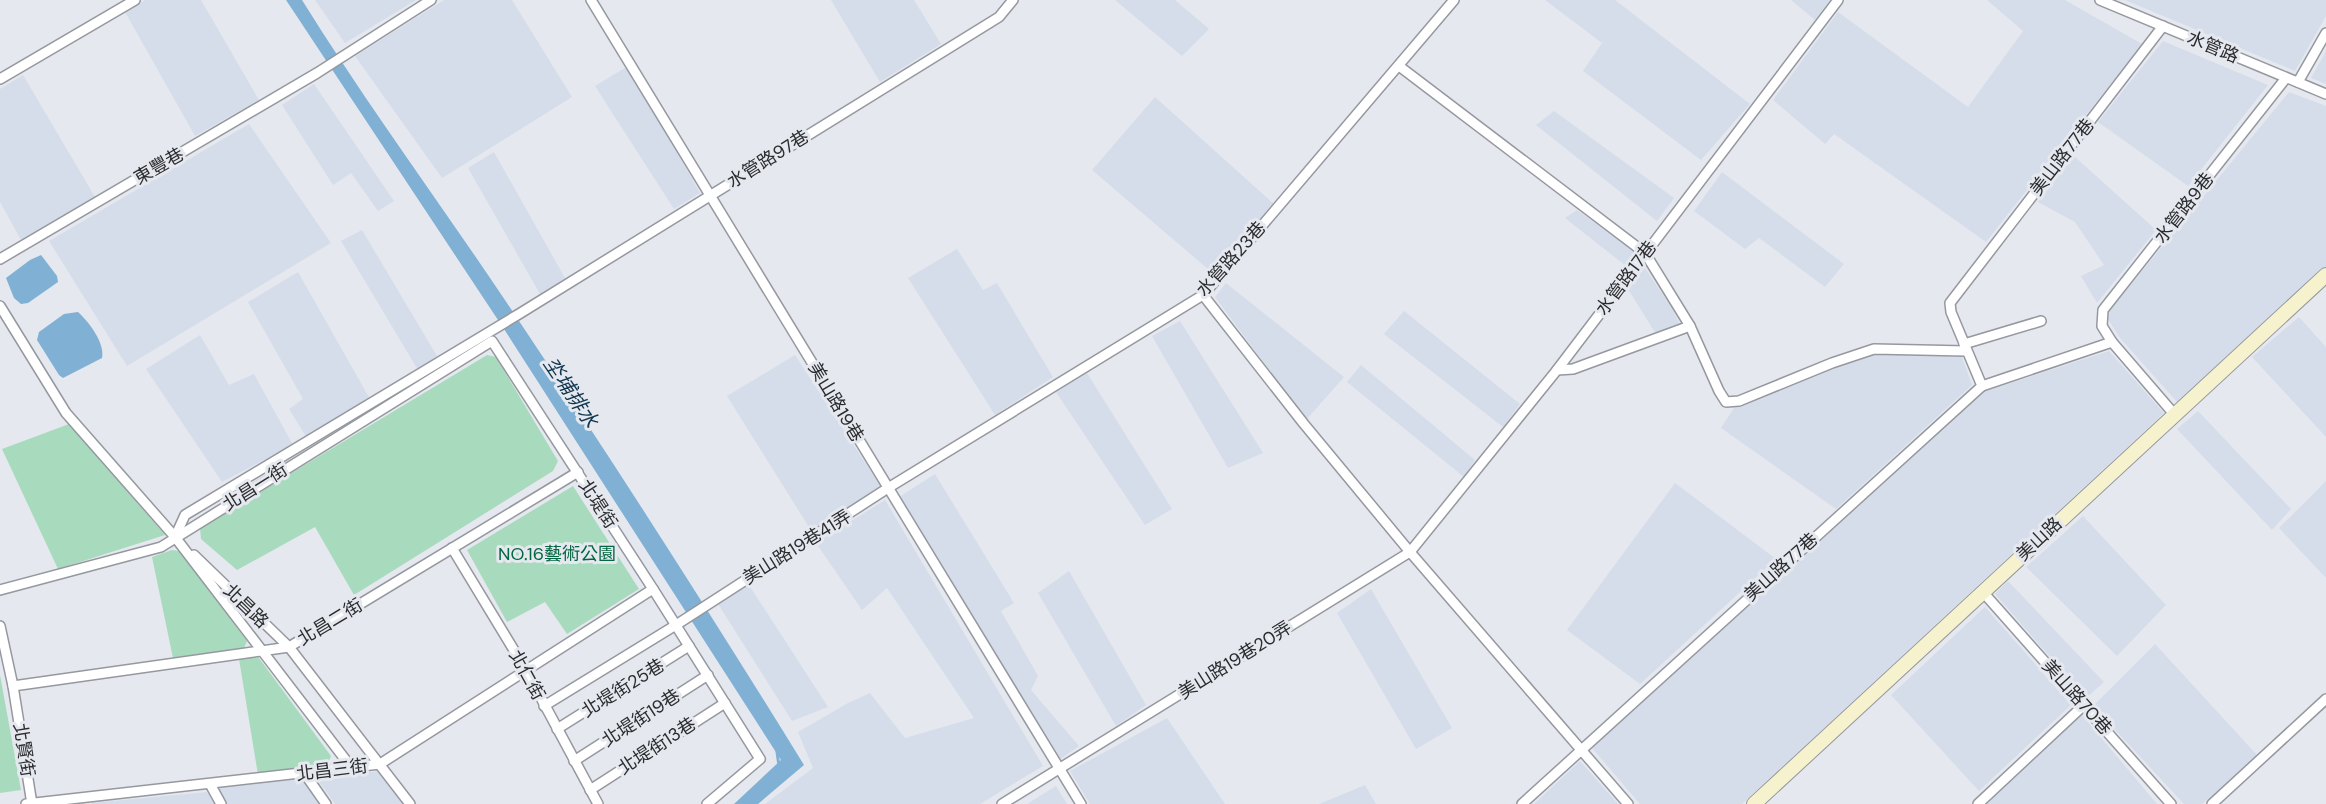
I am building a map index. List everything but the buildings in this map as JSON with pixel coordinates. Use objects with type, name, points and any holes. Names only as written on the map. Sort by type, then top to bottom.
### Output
[{"type":"street","points":[[0,79],[135,0]]},
{"type":"street","name":"東豐巷","points":[[0,259],[317,73],[431,0]]},
{"type":"street","name":"美山路19巷","points":[[591,0],[1081,804]]},
{"type":"street","name":"水管路97巷","points":[[491,337],[519,314],[999,16],[1013,0]]},
{"type":"street","name":"水管路23巷","points":[[888,488],[1203,295],[1454,0]]},
{"type":"street","name":"水管路17巷","points":[[1410,552],[1557,370],[1838,0]]},
{"type":"street","name":"水管路","points":[[2100,0],[2326,94]]},
{"type":"street","name":"美山路77巷","points":[[1982,386],[1951,312],[1950,303],[2163,26]]},
{"type":"street","points":[[2298,82],[2326,33]]},
{"type":"street","points":[[1399,66],[1645,253],[1690,326],[1726,402],[1739,400],[1874,349],[1965,347],[2041,321]]},
{"type":"street","name":"水管路9巷","points":[[2112,342],[2102,327],[2103,310],[2286,78]]},
{"type":"street","name":"美山路","points":[[1754,804],[2326,275]]},
{"type":"street","points":[[1203,295],[1304,424],[1410,552],[1629,804]]},
{"type":"street","name":"北昌路","points":[[0,306],[3,320],[66,413],[175,537],[351,767]]},
{"type":"street","points":[[1557,370],[1573,369],[1690,326]]},
{"type":"street","name":"北堤街","points":[[491,337],[653,589],[679,622],[689,646],[760,759],[707,804]]},
{"type":"street","name":"北昌一街","points":[[0,590],[161,547],[491,337]]},
{"type":"street","points":[[2112,342],[2175,414]]},
{"type":"street","name":"美山路77巷","points":[[1522,804],[1982,386],[2112,342]]},
{"type":"street","name":"北昌二街","points":[[13,686],[289,647],[578,472]]},
{"type":"street","name":"美山路19巷41弄","points":[[544,706],[888,488]]},
{"type":"street","name":"北昌路","points":[[175,537],[289,647],[410,804]]},
{"type":"street","name":"北仁街","points":[[452,548],[526,670],[598,804]]},
{"type":"street","name":"美山路19巷20弄","points":[[1002,804],[1410,552]]},
{"type":"street","name":"北昌三街","points":[[26,804],[380,764],[653,589]]},
{"type":"street","name":"美山路70巷","points":[[1983,591],[2171,804]]},
{"type":"street","name":"北賢街","points":[[0,626],[13,686],[32,804]]},
{"type":"street","name":"北堤街25巷","points":[[557,729],[689,646]]},
{"type":"street","name":"北堤街19巷","points":[[574,761],[708,675]]},
{"type":"street","points":[[2212,804],[2326,699]]},
{"type":"street","name":"北堤街13巷","points":[[590,790],[725,703]]},
{"type":"street","points":[[1978,804],[2084,705]]},
{"type":"street","points":[[305,774],[326,804]]},
{"type":"street","points":[[210,784],[221,804]]},
{"type":"shaded area","points":[[145,0],[201,0],[259,100],[195,136],[125,12]]},
{"type":"shaded area","points":[[315,0],[416,0],[345,43]]},
{"type":"shaded area","points":[[444,0],[512,0],[572,97],[442,178],[355,56]]},
{"type":"shaded area","points":[[831,0],[914,0],[941,44],[880,82]]},
{"type":"shaded area","points":[[1115,0],[1175,0],[1209,29],[1182,56]]},
{"type":"shaded area","points":[[1545,0],[1615,0],[1750,104],[1701,160],[1583,71],[1602,43]]},
{"type":"shaded area","points":[[1791,0],[1830,0],[1815,20]]},
{"type":"shaded area","points":[[1987,0],[2065,0],[2142,44],[1986,242],[1834,134],[1825,144],[1773,100],[1838,12],[1968,107],[2023,31]]},
{"type":"shaded area","points":[[2125,0],[2326,0],[2326,16],[2295,71]]},
{"type":"shaded area","points":[[2163,41],[2268,85],[2188,186],[2098,122]]},
{"type":"shaded area","points":[[2326,51],[2326,84],[2311,78]]},
{"type":"shaded area","points":[[628,66],[700,193],[674,209],[595,86]]},
{"type":"shaded area","points":[[23,75],[95,197],[21,240],[0,202],[0,89]]},
{"type":"shaded area","points":[[314,84],[394,201],[378,211],[351,173],[333,185],[282,105]]},
{"type":"shaded area","points":[[2289,92],[2326,106],[2326,269],[2178,403],[2120,338],[2107,318],[2110,310]]},
{"type":"shaded area","points":[[1155,97],[1274,204],[1215,275],[1092,170]]},
{"type":"shaded area","points":[[1554,111],[1674,198],[1657,221],[1536,125]]},
{"type":"shaded area","points":[[249,124],[331,243],[127,366],[49,241]]},
{"type":"shaded area","points":[[494,152],[565,278],[540,294],[468,168]]},
{"type":"shaded area","points":[[2074,156],[2156,230],[2097,303],[2081,276],[2104,265],[2075,222],[2038,202]]},
{"type":"shaded area","points":[[1722,172],[1844,264],[1825,287],[1759,238],[1745,249],[1694,211]]},
{"type":"shaded area","points":[[1577,210],[1638,254],[1626,266],[1565,218]]},
{"type":"shaded area","points":[[362,230],[437,356],[418,370],[341,241]]},
{"type":"shaded area","points":[[957,249],[983,290],[997,283],[1053,377],[995,415],[908,278]]},
{"type":"shaded area","points":[[1643,265],[1681,326],[1656,334],[1628,289]]},
{"type":"shaded area","points":[[298,272],[370,399],[307,438],[289,409],[303,399],[248,302]]},
{"type":"shaded area","points":[[1226,283],[1344,377],[1306,420],[1215,297]]},
{"type":"shaded area","points":[[1404,311],[1520,404],[1503,427],[1384,334]]},
{"type":"shaded area","points":[[2299,317],[2326,347],[2326,437],[2252,357]]},
{"type":"shaded area","points":[[1180,321],[1263,453],[1228,468],[1152,336]]},
{"type":"shaded area","points":[[200,335],[229,385],[254,374],[293,445],[222,482],[146,369]]},
{"type":"shaded area","points":[[2109,351],[2164,413],[1742,804],[1640,804],[1592,748],[1986,391]]},
{"type":"shaded area","points":[[1876,354],[1962,357],[1972,385],[1836,509],[1721,428],[1734,408],[1861,357]]},
{"type":"shaded area","points":[[795,355],[881,487],[812,532],[727,396]]},
{"type":"shaded area","points":[[1361,365],[1475,460],[1464,477],[1347,382]]},
{"type":"shaded area","points":[[1087,373],[1172,509],[1145,525],[1056,392]]},
{"type":"shaded area","points":[[2198,411],[2291,509],[2272,530],[2177,429]]},
{"type":"shaded area","points":[[935,474],[1014,603],[1001,611],[1038,676],[1031,690],[1079,746],[1059,760],[899,497]]},
{"type":"shaded area","points":[[2326,481],[2326,578],[2279,528]]},
{"type":"shaded area","points":[[1675,483],[1776,559],[1640,684],[1567,630]]},
{"type":"shaded area","points":[[885,500],[1043,766],[980,804],[765,804],[813,768],[798,732],[870,693],[905,738],[974,718],[887,588],[862,610],[816,543]]},
{"type":"shaded area","points":[[2083,516],[2166,605],[2117,656],[2026,567]]},
{"type":"shaded area","points":[[1069,571],[1146,705],[1116,726],[1038,593]]},
{"type":"shaded area","points":[[2008,581],[2104,682],[2086,698],[1995,594]]},
{"type":"shaded area","points":[[749,585],[828,707],[792,721],[718,604]]},
{"type":"shaded area","points":[[1371,589],[1452,728],[1416,749],[1337,613]]},
{"type":"shaded area","points":[[1985,607],[2071,705],[1979,791],[1891,695]]},
{"type":"shaded area","points":[[2155,644],[2257,755],[2202,804],[2184,804],[2093,706]]},
{"type":"shaded area","points":[[2082,715],[2157,804],[1987,804]]},
{"type":"shaded area","points":[[1167,718],[1225,804],[1090,804],[1070,771]]},
{"type":"shaded area","points":[[1580,761],[1618,804],[1534,804]]},
{"type":"shaded area","points":[[380,771],[403,804],[335,804],[317,779]]},
{"type":"shaded area","points":[[302,778],[319,804],[226,804],[218,787]]},
{"type":"shaded area","points":[[1365,785],[1376,804],[1319,804]]},
{"type":"shaded area","points":[[1056,786],[1067,804],[1027,804]]},
{"type":"shaded area","points":[[207,792],[214,804],[91,804],[92,803]]},
{"type":"green space","points":[[487,355],[496,357],[558,461],[553,471],[354,595],[315,527],[237,570],[201,539],[200,528]]},
{"type":"green space","points":[[69,424],[165,535],[58,569],[2,449]]},
{"type":"green space","name":"NO.16藝術公園","points":[[573,486],[639,589],[567,634],[545,602],[507,622],[467,550]]},
{"type":"green space","points":[[172,550],[179,551],[247,641],[244,648],[173,658],[152,557]]},
{"type":"green space","points":[[259,658],[331,756],[327,766],[258,775],[239,659]]},
{"type":"green space","points":[[0,675],[21,790],[0,793]]},
{"type":"water","points":[[286,0],[302,0],[355,82],[494,283],[700,598],[804,765],[758,804],[734,804],[781,760],[504,329]]},
{"type":"water","points":[[41,255],[57,276],[58,282],[28,303],[21,304],[14,298],[6,278],[30,260]]},
{"type":"water","points":[[78,312],[99,339],[102,358],[63,378],[37,340],[39,332],[64,314]]},
{"type":"waterway","name":"坔埔排水","points":[[777,752],[779,766]]}]
